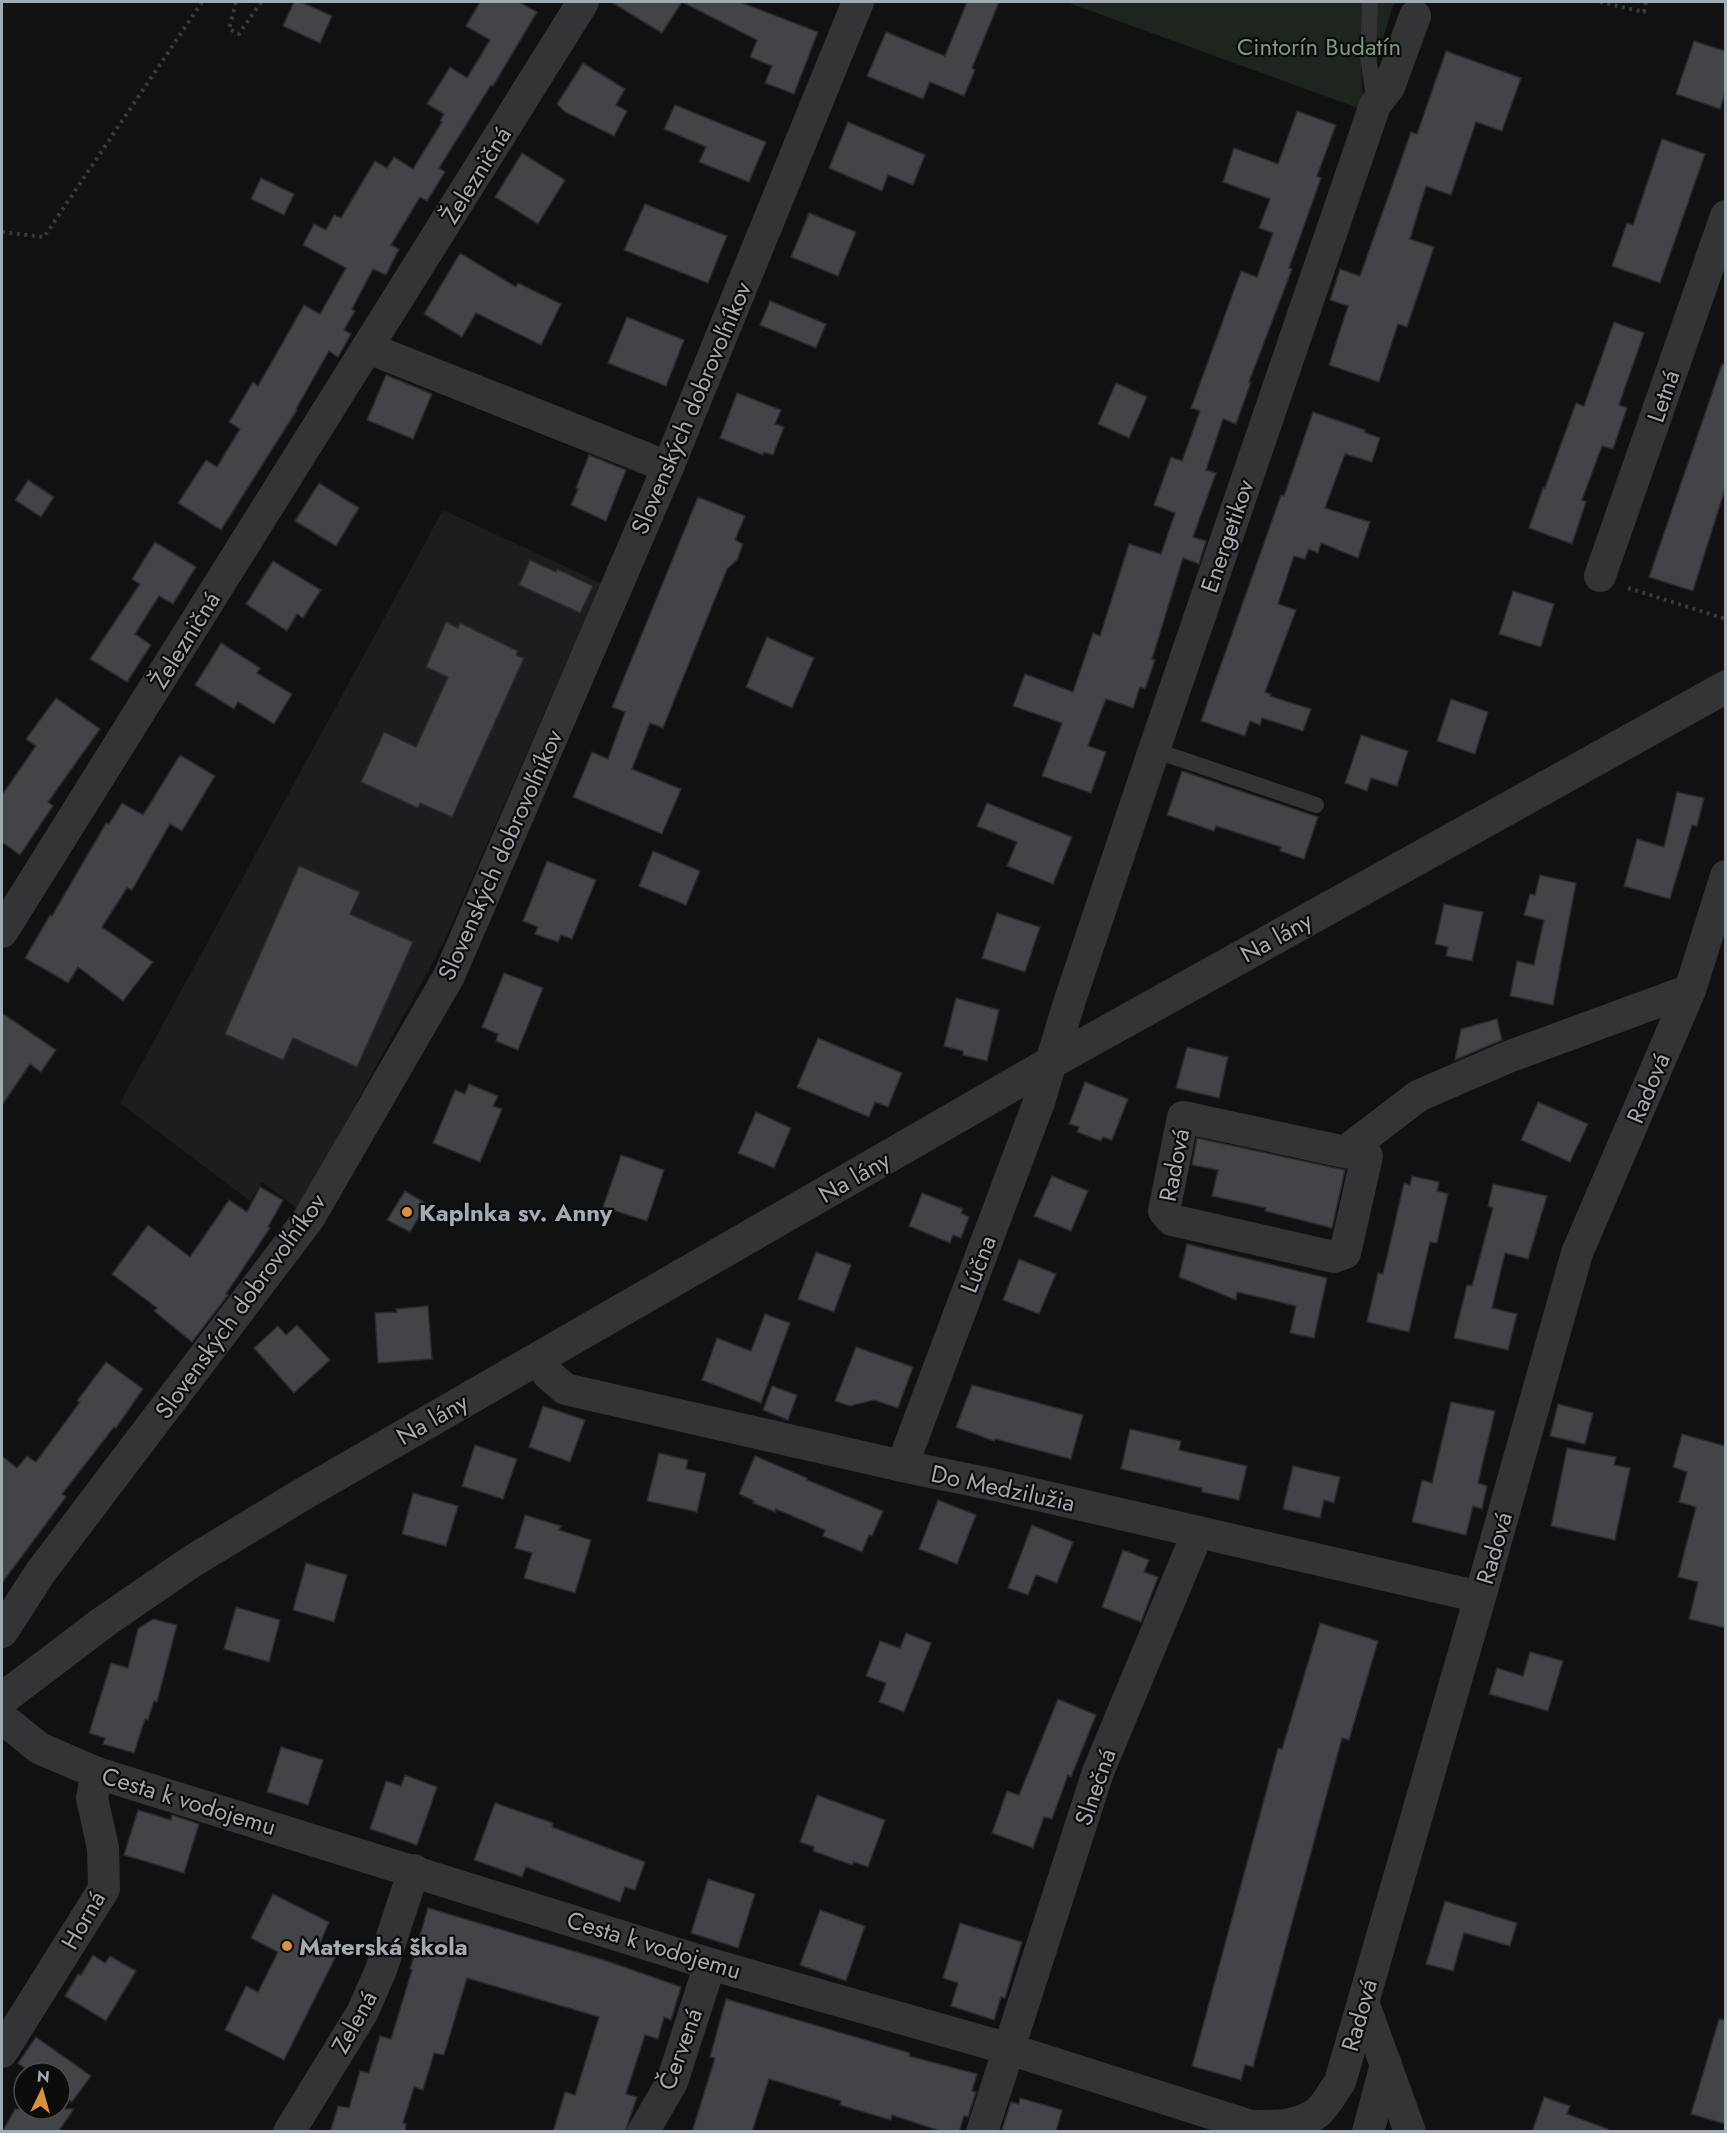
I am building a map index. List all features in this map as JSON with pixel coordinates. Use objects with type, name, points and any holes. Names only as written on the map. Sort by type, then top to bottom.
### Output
[{"type":"street","name":"Železničná","points":[[2,932],[369,348],[583,2]]},
{"type":"street","name":"Slovenských dobrovoľníkov","points":[[2,1632],[40,1573],[309,1218],[449,976],[668,467],[858,2]]},
{"type":"street","name":"Energetikov","points":[[1052,1062],[1061,1001],[1154,750],[1376,105],[1389,87],[1415,16]]},
{"type":"street","name":"Letná","points":[[1600,576],[1725,216]]},
{"type":"street","points":[[369,348],[668,467]]},
{"type":"street","name":"Na lány","points":[[2,1699],[105,1621],[191,1562],[313,1488],[1052,1062],[1725,687]]},
{"type":"street","name":"Radová","points":[[1318,2113],[1340,2082],[1577,1253],[1690,990],[1725,876]]},
{"type":"street","points":[[1345,1152],[1418,1096],[1508,1057],[1690,990]]},
{"type":"street","name":"Lúčna","points":[[902,1466],[1052,1062]]},
{"type":"street","name":"Radová","points":[[1183,1117],[1345,1152],[1367,1156],[1345,1253],[1334,1257],[1183,1223],[1172,1220],[1164,1211],[1183,1117]]},
{"type":"street","name":"Do Medzilužia","points":[[539,1358],[548,1374],[565,1389],[1480,1597]]},
{"type":"street","name":"Slnečná","points":[[982,2132],[1098,1772],[1197,1532]]},
{"type":"street","name":"Cesta k vodojemu","points":[[2,1718],[39,1748],[97,1773],[711,1964],[1009,2049],[1251,2126],[1274,2127],[1295,2123],[1318,2113]]},
{"type":"street","name":"Horná","points":[[2,2052],[104,1889],[103,1848],[92,1798],[97,1773]]},
{"type":"street","name":"Zelená","points":[[289,2132],[362,2013],[381,1970],[414,1870]]},
{"type":"street","name":"Červená","points":[[643,2132],[672,2082],[711,1964]]},
{"type":"street","points":[[1363,2002],[1410,2132]]},
{"type":"street","points":[[1368,2132],[1386,2064]]},
{"type":"lane","points":[[1370,2],[1368,56],[1376,105]]},
{"type":"lane","points":[[1154,750],[1316,805]]},
{"type":"path","points":[[2,232],[44,237],[202,2]]},
{"type":"path","points":[[236,2],[229,29],[239,34],[261,2]]},
{"type":"path","points":[[1600,2],[1644,12],[1646,2]]},
{"type":"path","points":[[1600,576],[1636,592],[1725,619]]},
{"type":"shaded area","points":[[443,510],[601,583],[444,942],[298,1209],[262,1182],[250,1201],[120,1103]]},
{"type":"green space","name":"Cintorín Budatín","points":[[1066,2],[1397,2],[1393,5],[1375,66],[1361,66],[1363,95],[1358,108]]},
{"type":"building","points":[[294,2],[301,2],[332,16],[320,43],[283,26]]},
{"type":"building","points":[[480,2],[519,2],[537,12],[493,86],[491,85],[439,168],[445,172],[427,201],[420,197],[391,245],[399,249],[386,275],[373,269],[352,309],[355,311],[344,330],[351,334],[338,357],[329,351],[297,410],[221,530],[178,503],[206,460],[217,467],[240,429],[229,422],[253,382],[258,386],[304,305],[320,314],[346,268],[303,245],[314,224],[326,230],[334,215],[341,218],[375,161],[387,168],[394,157],[413,169],[442,122],[440,121],[444,114],[427,104],[450,67],[467,78],[490,40],[466,26]]},
{"type":"building","points":[[611,2],[682,2],[662,33]]},
{"type":"building","points":[[682,2],[740,2],[818,32],[794,94],[765,83],[772,66],[750,57],[757,40]]},
{"type":"building","points":[[967,2],[999,2],[972,68],[975,70],[964,96],[930,82],[923,99],[867,76],[886,32],[945,56]]},
{"type":"building","points":[[1694,41],[1725,51],[1725,93],[1720,109],[1676,94]]},
{"type":"building","points":[[1446,51],[1521,78],[1502,131],[1476,122],[1451,195],[1426,186],[1410,239],[1434,247],[1407,327],[1398,324],[1379,382],[1329,365],[1348,306],[1330,300],[1340,269],[1360,276],[1411,132],[1417,134]]},
{"type":"building","points":[[583,63],[625,89],[616,105],[627,111],[614,136],[565,112],[557,104]]},
{"type":"building","points":[[675,105],[766,142],[749,182],[699,162],[706,147],[664,129]]},
{"type":"building","points":[[1297,111],[1336,125],[1317,176],[1321,178],[1289,268],[1292,269],[1249,382],[1251,382],[1236,424],[1223,419],[1206,470],[1216,473],[1193,537],[1206,541],[1199,564],[1183,558],[1152,659],[1155,660],[1145,689],[1140,687],[1133,708],[1106,699],[1088,746],[1106,752],[1091,793],[1042,776],[1062,723],[1013,706],[1025,674],[1073,692],[1093,633],[1100,636],[1129,544],[1161,554],[1175,513],[1154,505],[1171,457],[1182,461],[1200,411],[1191,408],[1241,271],[1257,277],[1273,233],[1259,228],[1270,199],[1223,182],[1234,148],[1278,164]]},
{"type":"building","points":[[848,122],[925,155],[913,185],[888,175],[882,191],[829,168]]},
{"type":"building","points":[[1662,139],[1705,154],[1660,283],[1612,266],[1627,223],[1633,225]]},
{"type":"building","points":[[522,153],[565,180],[538,224],[495,197]]},
{"type":"building","points":[[261,178],[294,194],[284,215],[251,199]]},
{"type":"building","points":[[645,204],[727,236],[708,283],[624,250]]},
{"type":"building","points":[[809,213],[856,232],[838,276],[791,257]]},
{"type":"building","points":[[460,253],[516,287],[518,283],[561,304],[541,345],[476,313],[462,337],[424,314]]},
{"type":"building","points":[[770,301],[826,324],[816,348],[760,325]]},
{"type":"building","points":[[627,317],[684,340],[666,386],[608,363]]},
{"type":"building","points":[[1614,322],[1644,333],[1619,405],[1627,408],[1613,449],[1602,446],[1582,500],[1586,502],[1572,544],[1529,528],[1576,403],[1584,406]]},
{"type":"building","points":[[1722,364],[1725,365],[1725,489],[1693,591],[1649,577]]},
{"type":"building","points":[[386,375],[432,394],[413,439],[367,420]]},
{"type":"building","points":[[1116,383],[1147,397],[1129,438],[1098,424]]},
{"type":"building","points":[[737,393],[781,410],[775,424],[784,427],[773,455],[764,452],[763,455],[720,438]]},
{"type":"building","points":[[1313,412],[1365,430],[1364,432],[1380,438],[1372,462],[1345,454],[1325,508],[1370,522],[1358,558],[1321,543],[1318,553],[1309,549],[1305,559],[1294,556],[1278,604],[1296,610],[1265,692],[1271,694],[1270,696],[1311,709],[1303,731],[1262,718],[1260,725],[1250,721],[1245,736],[1201,721],[1281,495],[1284,496]]},
{"type":"building","points":[[589,455],[626,470],[606,521],[571,505]]},
{"type":"building","points":[[28,480],[54,497],[41,517],[15,500]]},
{"type":"building","points":[[319,483],[359,508],[336,546],[295,521]]},
{"type":"building","points":[[698,497],[745,516],[735,540],[743,544],[737,560],[727,569],[663,728],[650,723],[632,769],[681,789],[662,834],[573,797],[592,752],[608,759],[625,712],[612,707]]},
{"type":"building","points":[[155,542],[196,567],[173,604],[159,596],[135,634],[151,645],[127,682],[90,659],[140,584],[132,579]]},
{"type":"building","points":[[530,560],[556,572],[557,569],[593,586],[580,613],[519,585]]},
{"type":"building","points":[[273,561],[321,590],[303,618],[297,614],[287,631],[246,604]]},
{"type":"building","points":[[1513,591],[1554,604],[1541,647],[1499,634]]},
{"type":"building","points":[[446,622],[458,628],[460,623],[518,651],[516,655],[524,658],[452,817],[420,803],[418,808],[361,782],[384,732],[416,747],[448,677],[426,667]]},
{"type":"building","points":[[767,637],[814,658],[792,708],[746,687]]},
{"type":"building","points":[[221,643],[260,668],[257,673],[292,694],[274,724],[238,702],[234,709],[195,685]]},
{"type":"building","points":[[56,698],[100,729],[48,802],[53,806],[20,855],[2,842],[2,795],[36,746],[26,739]]},
{"type":"building","points":[[1451,699],[1488,712],[1475,754],[1437,741]]},
{"type":"building","points":[[1361,735],[1408,751],[1397,786],[1371,778],[1367,791],[1345,783]]},
{"type":"building","points":[[180,755],[215,776],[182,831],[170,824],[132,890],[127,888],[102,927],[153,962],[123,1001],[78,967],[68,983],[25,958],[106,823],[109,824],[122,803],[143,815]]},
{"type":"building","points":[[1182,771],[1318,817],[1304,859],[1280,851],[1281,847],[1216,826],[1214,831],[1167,815]]},
{"type":"building","points":[[1677,792],[1704,798],[1697,826],[1692,825],[1670,899],[1624,886],[1637,839],[1664,847]]},
{"type":"building","points":[[987,803],[1072,837],[1053,884],[1007,866],[1017,842],[977,826]]},
{"type":"building","points":[[653,851],[700,871],[686,905],[639,886]]},
{"type":"building","points":[[547,861],[596,880],[572,939],[561,935],[558,942],[535,934],[538,927],[523,921]]},
{"type":"building","points":[[299,866],[360,892],[350,914],[413,942],[357,1067],[293,1038],[283,1060],[225,1034]]},
{"type":"building","points":[[1540,875],[1576,883],[1553,1005],[1510,996],[1517,961],[1534,965],[1544,920],[1524,915],[1530,894],[1535,895]]},
{"type":"building","points":[[1444,904],[1483,912],[1472,961],[1446,956],[1448,947],[1435,944]]},
{"type":"building","points":[[997,913],[1040,927],[1025,972],[982,958]]},
{"type":"building","points":[[504,973],[543,988],[518,1050],[496,1041],[498,1034],[482,1027]]},
{"type":"building","points":[[956,998],[999,1010],[987,1061],[963,1055],[963,1051],[944,1046]]},
{"type":"building","points":[[2,1013],[56,1050],[41,1072],[30,1064],[2,1105]]},
{"type":"building","points":[[1497,1019],[1502,1040],[1455,1060],[1461,1029]]},
{"type":"building","points":[[818,1038],[902,1073],[888,1107],[875,1102],[869,1117],[797,1087]]},
{"type":"building","points":[[1187,1047],[1228,1057],[1219,1098],[1176,1088]]},
{"type":"building","points":[[1085,1082],[1128,1099],[1112,1140],[1103,1137],[1101,1141],[1077,1132],[1079,1127],[1069,1124]]},
{"type":"building","points":[[469,1084],[498,1096],[493,1106],[502,1109],[480,1162],[433,1143],[455,1090],[465,1094]]},
{"type":"building","points":[[1538,1102],[1588,1124],[1570,1162],[1521,1140]]},
{"type":"building","points":[[756,1112],[791,1128],[774,1168],[738,1153]]},
{"type":"building","points":[[1197,1138],[1345,1170],[1332,1228],[1265,1211],[1266,1208],[1212,1196],[1218,1170],[1192,1165]]},
{"type":"building","points":[[621,1155],[664,1170],[647,1221],[603,1207]]},
{"type":"building","points":[[1052,1176],[1088,1191],[1071,1231],[1034,1216]]},
{"type":"building","points":[[1412,1176],[1439,1182],[1437,1191],[1448,1194],[1437,1243],[1430,1242],[1409,1332],[1367,1322],[1378,1273],[1383,1274],[1404,1183],[1410,1185]]},
{"type":"building","points":[[1493,1184],[1547,1196],[1528,1259],[1505,1253],[1492,1308],[1517,1314],[1508,1350],[1454,1338],[1467,1285],[1472,1286],[1493,1208],[1488,1206]]},
{"type":"building","points":[[260,1187],[283,1200],[268,1227],[270,1228],[226,1294],[228,1295],[192,1342],[154,1311],[157,1308],[112,1274],[148,1225],[190,1257],[229,1200],[247,1212]]},
{"type":"building","name":"Kaplnka sv. Anny","points":[[405,1191],[427,1204],[410,1232],[387,1220]]},
{"type":"building","points":[[922,1193],[963,1209],[961,1213],[969,1217],[961,1238],[953,1235],[950,1243],[909,1226]]},
{"type":"building","points":[[1187,1244],[1327,1278],[1314,1338],[1290,1333],[1296,1306],[1237,1292],[1236,1300],[1179,1277]]},
{"type":"building","points":[[816,1252],[851,1265],[834,1312],[798,1299]]},
{"type":"building","points":[[1019,1259],[1056,1274],[1039,1314],[1003,1300]]},
{"type":"building","points":[[428,1306],[432,1359],[378,1363],[375,1313],[397,1312],[396,1309]]},
{"type":"building","points":[[765,1314],[790,1323],[761,1403],[702,1380],[717,1338],[751,1351]]},
{"type":"building","points":[[297,1325],[330,1360],[294,1393],[254,1348],[278,1326],[286,1335]]},
{"type":"building","points":[[856,1347],[913,1367],[898,1408],[874,1400],[850,1406],[835,1401]]},
{"type":"building","points":[[106,1362],[143,1389],[116,1428],[114,1427],[62,1494],[66,1497],[2,1583],[2,1456],[17,1468],[27,1456],[36,1462]]},
{"type":"building","points":[[972,1385],[1083,1415],[1071,1459],[995,1439],[994,1441],[956,1427]]},
{"type":"building","points":[[772,1386],[797,1395],[788,1420],[763,1410]]},
{"type":"building","points":[[1451,1402],[1495,1411],[1478,1483],[1487,1486],[1482,1509],[1473,1506],[1466,1535],[1412,1522],[1422,1480],[1432,1483]]},
{"type":"building","points":[[1558,1404],[1593,1413],[1585,1444],[1550,1436]]},
{"type":"building","points":[[543,1406],[585,1420],[570,1462],[529,1447]]},
{"type":"building","points":[[1130,1429],[1181,1441],[1179,1450],[1247,1466],[1239,1500],[1202,1492],[1202,1488],[1121,1469]]},
{"type":"building","points":[[1682,1434],[1725,1446],[1725,1628],[1689,1619],[1698,1582],[1678,1577],[1696,1507],[1679,1502],[1687,1472],[1673,1467]]},
{"type":"building","points":[[475,1445],[517,1459],[503,1499],[462,1486]]},
{"type":"building","points":[[1567,1448],[1616,1457],[1614,1465],[1630,1468],[1615,1540],[1551,1526]]},
{"type":"building","points":[[659,1453],[688,1460],[686,1469],[706,1473],[697,1512],[647,1501]]},
{"type":"building","points":[[755,1456],[883,1511],[862,1552],[823,1536],[825,1530],[776,1509],[775,1512],[753,1503],[754,1501],[739,1494]]},
{"type":"building","points":[[1293,1466],[1340,1477],[1334,1503],[1324,1500],[1320,1518],[1283,1509]]},
{"type":"building","points":[[413,1493],[458,1506],[446,1546],[402,1534]]},
{"type":"building","points":[[938,1500],[976,1515],[957,1564],[919,1549]]},
{"type":"building","points":[[525,1515],[561,1526],[559,1530],[591,1540],[575,1593],[524,1578],[532,1553],[515,1548]]},
{"type":"building","points":[[1032,1525],[1073,1542],[1057,1583],[1036,1575],[1028,1595],[1008,1588]]},
{"type":"building","points":[[1123,1550],[1149,1560],[1144,1572],[1158,1577],[1141,1622],[1102,1607]]},
{"type":"building","points":[[306,1563],[347,1575],[334,1622],[293,1610]]},
{"type":"building","points":[[236,1607],[280,1620],[269,1662],[224,1649]]},
{"type":"building","points":[[153,1619],[177,1625],[157,1702],[154,1701],[148,1720],[145,1719],[134,1753],[103,1744],[105,1738],[89,1733],[111,1663],[128,1668],[138,1629]]},
{"type":"building","points":[[1320,1623],[1378,1641],[1349,1740],[1342,1738],[1253,2067],[1245,2065],[1241,2080],[1192,2066],[1278,1748],[1282,1749]]},
{"type":"building","points":[[906,1633],[931,1643],[904,1712],[879,1702],[886,1683],[866,1676],[880,1641],[900,1648]]},
{"type":"building","points":[[1530,1652],[1563,1661],[1548,1711],[1489,1694],[1497,1668],[1523,1676]]},
{"type":"building","points":[[1058,1699],[1096,1715],[1071,1777],[1068,1775],[1052,1819],[1044,1817],[1033,1848],[992,1833],[1007,1791],[1019,1795]]},
{"type":"building","points":[[281,1747],[323,1760],[308,1805],[267,1792]]},
{"type":"building","points":[[405,1775],[437,1787],[417,1845],[370,1829],[386,1781],[401,1786]]},
{"type":"building","points":[[817,1795],[885,1820],[868,1867],[854,1862],[852,1865],[813,1851],[814,1847],[800,1842]]},
{"type":"building","points":[[495,1803],[553,1823],[552,1827],[645,1862],[635,1890],[625,1887],[620,1902],[526,1867],[522,1877],[474,1860]]},
{"type":"building","points":[[138,1810],[171,1820],[172,1815],[199,1824],[184,1873],[124,1855]]},
{"type":"building","points":[[708,1879],[755,1894],[738,1948],[691,1933]]},
{"type":"building","points":[[273,1894],[329,1922],[318,1948],[336,1956],[284,2060],[225,2030],[246,1986],[258,1992],[278,1952],[251,1938]]},
{"type":"building","points":[[1445,1901],[1517,1923],[1510,1946],[1464,1933],[1453,1971],[1426,1964]]},
{"type":"building","points":[[428,1908],[607,1961],[681,1987],[671,2020],[664,2017],[658,2039],[645,2035],[626,2094],[637,2097],[625,2132],[553,2132],[565,2092],[575,2095],[599,2017],[467,1978],[444,2055],[434,2053],[423,2090],[414,2087],[403,2123],[406,2124],[405,2132],[330,2132],[338,2106],[349,2108],[360,2071],[369,2073],[380,2036],[391,2039]]},
{"type":"building","points":[[820,1910],[865,1926],[846,1981],[800,1965]]},
{"type":"building","points":[[960,1923],[1022,1942],[1005,1998],[1001,1997],[994,2020],[951,2006],[958,1983],[943,1978]]},
{"type":"building","points":[[93,1955],[105,1963],[110,1956],[136,1971],[106,2021],[65,1996]]},
{"type":"building","points":[[726,1999],[910,2053],[909,2056],[977,2074],[972,2091],[976,2092],[968,2117],[964,2116],[959,2132],[943,2132],[892,2115],[891,2120],[840,2105],[841,2101],[769,2079],[752,2132],[692,2132],[715,2058],[710,2057]]},
{"type":"building","points":[[1719,2019],[1725,2020],[1725,2124],[1691,2114]]},
{"type":"building","points":[[36,2037],[70,2061],[19,2061]]},
{"type":"building","points":[[72,2063],[91,2076],[72,2102]]},
{"type":"building","points":[[1544,2097],[1570,2106],[1567,2114],[1608,2129],[1608,2132],[1532,2132]]},
{"type":"building","points":[[1020,2098],[1062,2110],[1056,2132],[1008,2132],[1002,2129],[1011,2102],[1019,2104]]},
{"type":"building","points":[[12,2114],[12,2121],[66,2121],[58,2132],[2,2132]]},
{"type":"place","name":"Kaplnka sv. Anny","points":[[407,1212]]},
{"type":"place","name":"Materská škola","points":[[287,1946]]}]
